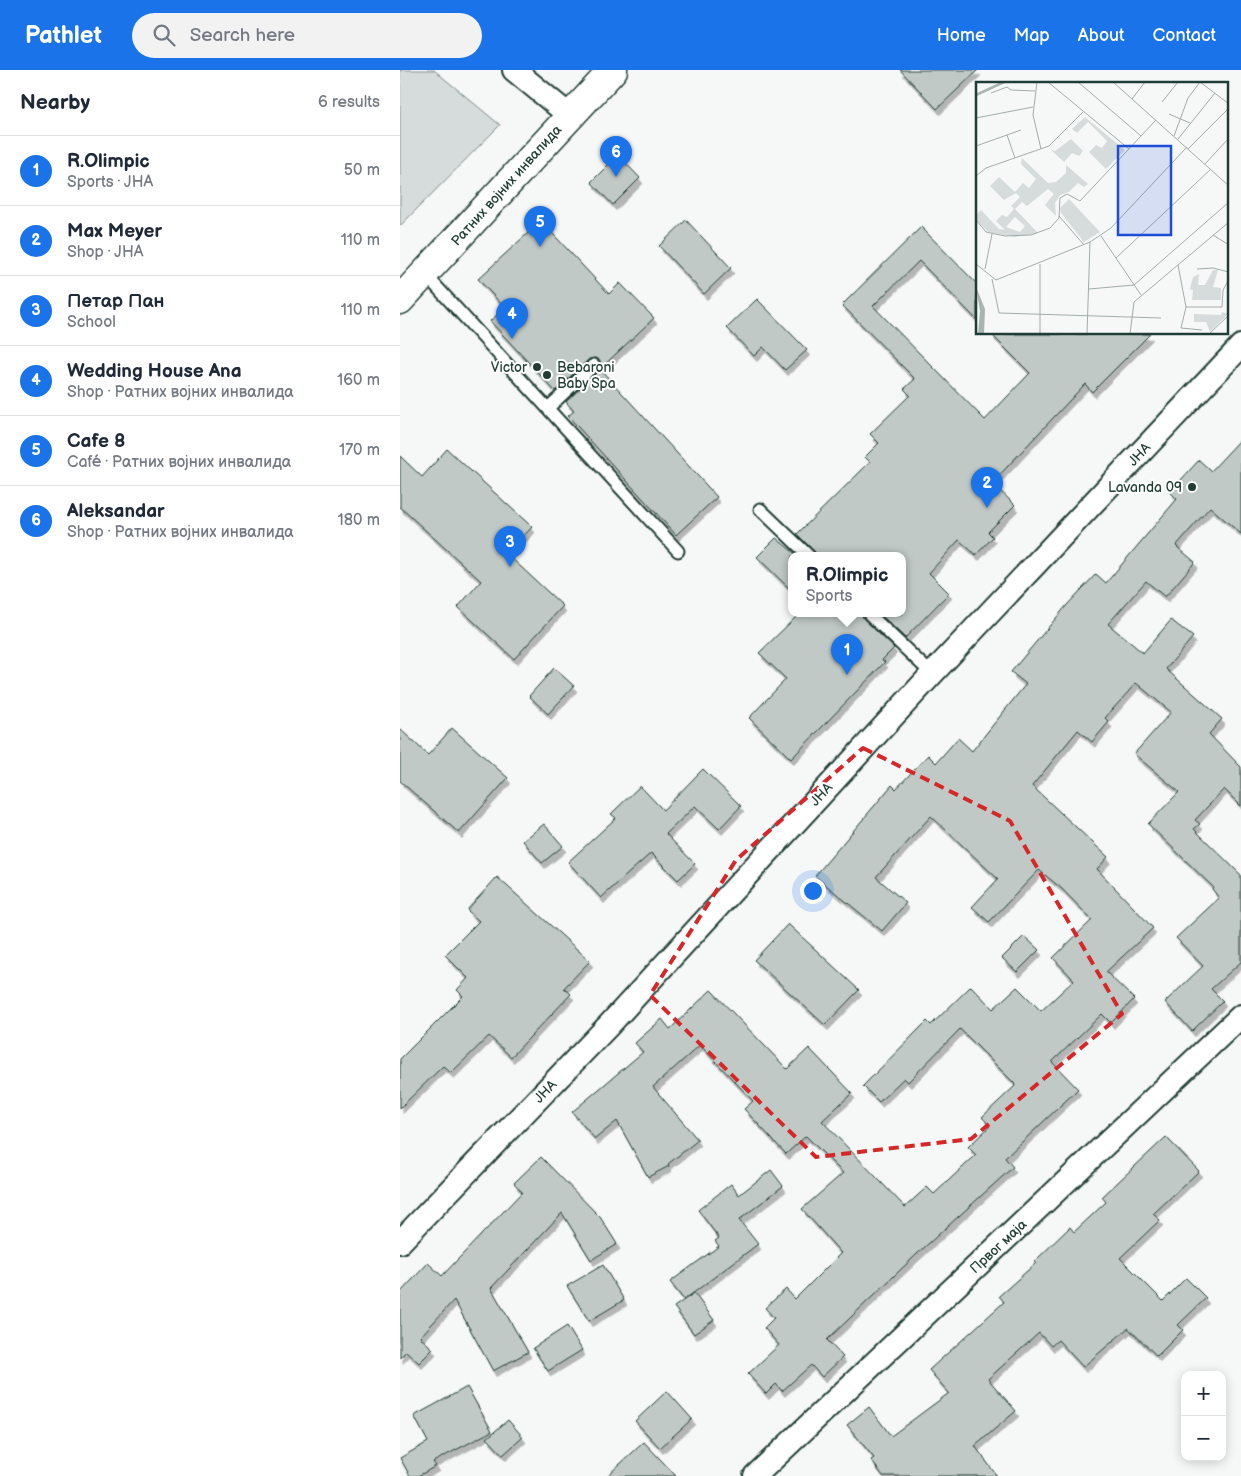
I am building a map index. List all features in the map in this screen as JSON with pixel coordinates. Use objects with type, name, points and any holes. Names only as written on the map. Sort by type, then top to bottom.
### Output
[{"type":"street","points":[[514,70],[570,116]]},
{"type":"street","name":"Ратних војних инвалида","points":[[400,300],[613,70]]},
{"type":"street","name":"ЈНА","points":[[400,1242],[609,1025],[932,674],[1241,346]]},
{"type":"street","name":"Првог маја","points":[[755,1476],[1241,1016]]},
{"type":"lane","points":[[425,274],[678,551]]},
{"type":"lane","points":[[548,408],[594,365]]},
{"type":"lane","points":[[760,509],[805,552]]},
{"type":"lane","points":[[872,617],[932,674]]},
{"type":"highlighted area","points":[[863,748],[1010,821],[1122,1014],[971,1139],[816,1157],[650,995],[736,860]]},
{"type":"shaded area","points":[[400,70],[434,70],[500,125],[400,226]]},
{"type":"building","points":[[900,70],[978,70],[937,109]]},
{"type":"building","points":[[618,155],[640,178],[613,205],[591,182]]},
{"type":"building","points":[[686,220],[731,268],[704,294],[659,246]]},
{"type":"building","points":[[541,221],[609,294],[620,283],[654,318],[600,369],[717,497],[676,535],[568,416],[574,411],[566,402],[599,370],[600,360],[596,358],[589,359],[555,391],[490,321],[505,308],[478,279]]},
{"type":"building","points":[[921,227],[976,283],[976,319],[919,261],[873,306],[985,420],[1030,373],[992,335],[1149,335],[1092,392],[1085,384],[992,483],[1015,505],[988,532],[993,537],[976,555],[959,540],[929,573],[949,593],[905,638],[883,617],[906,617],[906,552],[814,552],[797,534],[870,462],[865,457],[879,443],[870,434],[910,395],[904,389],[915,379],[842,305]]},
{"type":"building","points":[[757,299],[807,350],[785,370],[763,347],[754,356],[727,328]]},
{"type":"building","points":[[1241,439],[1241,534],[1210,507],[1176,546],[1195,562],[1165,597],[1146,581],[1108,624],[1143,653],[1171,620],[1193,637],[1166,669],[1222,719],[1209,734],[1241,767],[1241,806],[1224,789],[1195,820],[1200,824],[1194,829],[1241,875],[1241,962],[1211,989],[1223,1001],[1192,1031],[1165,1002],[1203,966],[1176,938],[1219,898],[1212,889],[1213,887],[1148,824],[1179,792],[1134,754],[1171,712],[1136,683],[1105,718],[1109,722],[1092,742],[1078,730],[1032,786],[1108,857],[1097,869],[1153,928],[1106,972],[1134,999],[1111,1023],[1102,1014],[1052,1062],[1078,1089],[1005,1158],[1013,1167],[916,1255],[827,1340],[843,1357],[822,1377],[811,1365],[782,1391],[776,1384],[766,1394],[748,1374],[779,1345],[764,1328],[774,1318],[765,1308],[786,1289],[795,1299],[841,1253],[802,1209],[843,1173],[806,1136],[786,1154],[744,1109],[753,1101],[700,1045],[653,1087],[698,1140],[668,1164],[669,1166],[648,1177],[617,1121],[595,1139],[572,1112],[643,1052],[635,1043],[662,1019],[670,1029],[711,990],[787,1069],[809,1048],[852,1093],[822,1121],[905,1207],[927,1187],[934,1194],[976,1155],[968,1147],[990,1126],[982,1117],[1015,1086],[960,1029],[908,1082],[904,1078],[879,1102],[863,1086],[927,1021],[931,1025],[971,986],[993,1009],[1017,987],[1041,1011],[1074,980],[1053,958],[1092,920],[1062,889],[1039,870],[989,922],[972,907],[998,879],[931,816],[876,877],[906,903],[882,931],[815,876],[892,785],[896,789],[928,755],[936,763],[958,738],[972,751],[1026,684],[1011,672],[1067,605],[1096,574],[1106,583],[1177,499],[1170,492],[1199,460],[1211,471]]},
{"type":"building","points":[[447,449],[532,527],[507,554],[563,606],[514,659],[458,607],[481,581],[400,507],[400,456],[422,477]]},
{"type":"building","points":[[776,538],[793,552],[788,552],[788,587],[757,557]]},
{"type":"building","points":[[796,617],[863,617],[894,648],[882,660],[885,662],[791,759],[749,718],[786,679],[759,653]]},
{"type":"building","points":[[554,668],[574,686],[548,714],[529,696]]},
{"type":"building","points":[[452,728],[508,778],[459,833],[400,781],[400,729],[428,755]]},
{"type":"building","points":[[703,769],[741,806],[719,829],[695,806],[666,834],[695,864],[678,880],[651,853],[601,898],[568,862],[616,818],[611,814],[640,786],[663,810]]},
{"type":"building","points":[[544,824],[563,846],[542,863],[523,841]]},
{"type":"building","points":[[497,877],[590,961],[564,988],[571,994],[511,1057],[489,1036],[451,1073],[443,1066],[400,1108],[400,1059],[463,996],[457,990],[468,978],[445,955],[479,921],[467,910]]},
{"type":"building","points":[[788,924],[859,990],[825,1025],[754,960]]},
{"type":"building","points":[[1024,936],[1039,950],[1017,972],[1002,958]]},
{"type":"building","points":[[1166,1137],[1199,1171],[1153,1214],[1160,1220],[1120,1258],[1163,1301],[1186,1278],[1206,1298],[1178,1325],[1183,1330],[1157,1356],[1128,1328],[1083,1367],[1058,1340],[1051,1346],[1039,1333],[988,1379],[1016,1411],[975,1446],[997,1476],[883,1476],[871,1460],[874,1458],[847,1425],[869,1407],[891,1436],[949,1393],[929,1370],[1004,1302],[999,1296],[1036,1263],[1034,1262],[1070,1227],[1074,1232],[1106,1202],[1102,1197]]},
{"type":"building","points":[[541,1157],[600,1217],[617,1244],[591,1260],[562,1213],[491,1288],[528,1352],[493,1371],[454,1300],[420,1337],[433,1349],[419,1363],[406,1351],[400,1358],[400,1293],[428,1263],[442,1276],[522,1192],[514,1183]]},
{"type":"building","points":[[771,1170],[783,1186],[739,1220],[758,1244],[684,1300],[670,1282],[719,1246],[715,1241],[719,1238],[698,1210],[731,1184],[739,1195]]},
{"type":"building","points":[[603,1265],[624,1300],[589,1321],[567,1286]]},
{"type":"building","points":[[694,1293],[714,1320],[694,1334],[674,1307]]},
{"type":"building","points":[[567,1326],[582,1350],[548,1371],[533,1348]]},
{"type":"building","points":[[467,1387],[492,1431],[433,1462],[436,1466],[418,1476],[410,1476],[400,1458],[428,1442],[414,1416]]},
{"type":"building","points":[[667,1391],[692,1419],[660,1448],[635,1421]]},
{"type":"building","points":[[508,1420],[523,1437],[503,1455],[487,1438]]},
{"type":"building","points":[[644,1442],[676,1476],[607,1476]]},
{"type":"place","name":"Aleksandar","points":[[616,177]]},
{"type":"place","name":"Cafe 8","points":[[540,247]]},
{"type":"place","name":"Wedding House Ana","points":[[512,339]]},
{"type":"place","name":"Victor","points":[[537,367]]},
{"type":"place","name":"Bebaroni Baby Spa","points":[[547,375]]},
{"type":"place","name":"Lavanda 09","points":[[1192,487]]},
{"type":"place","name":"Max Meyer","points":[[987,508]]},
{"type":"place","name":"Петар Пан","points":[[510,567]]},
{"type":"place","name":"R.Olimpic","points":[[847,675]]}]
